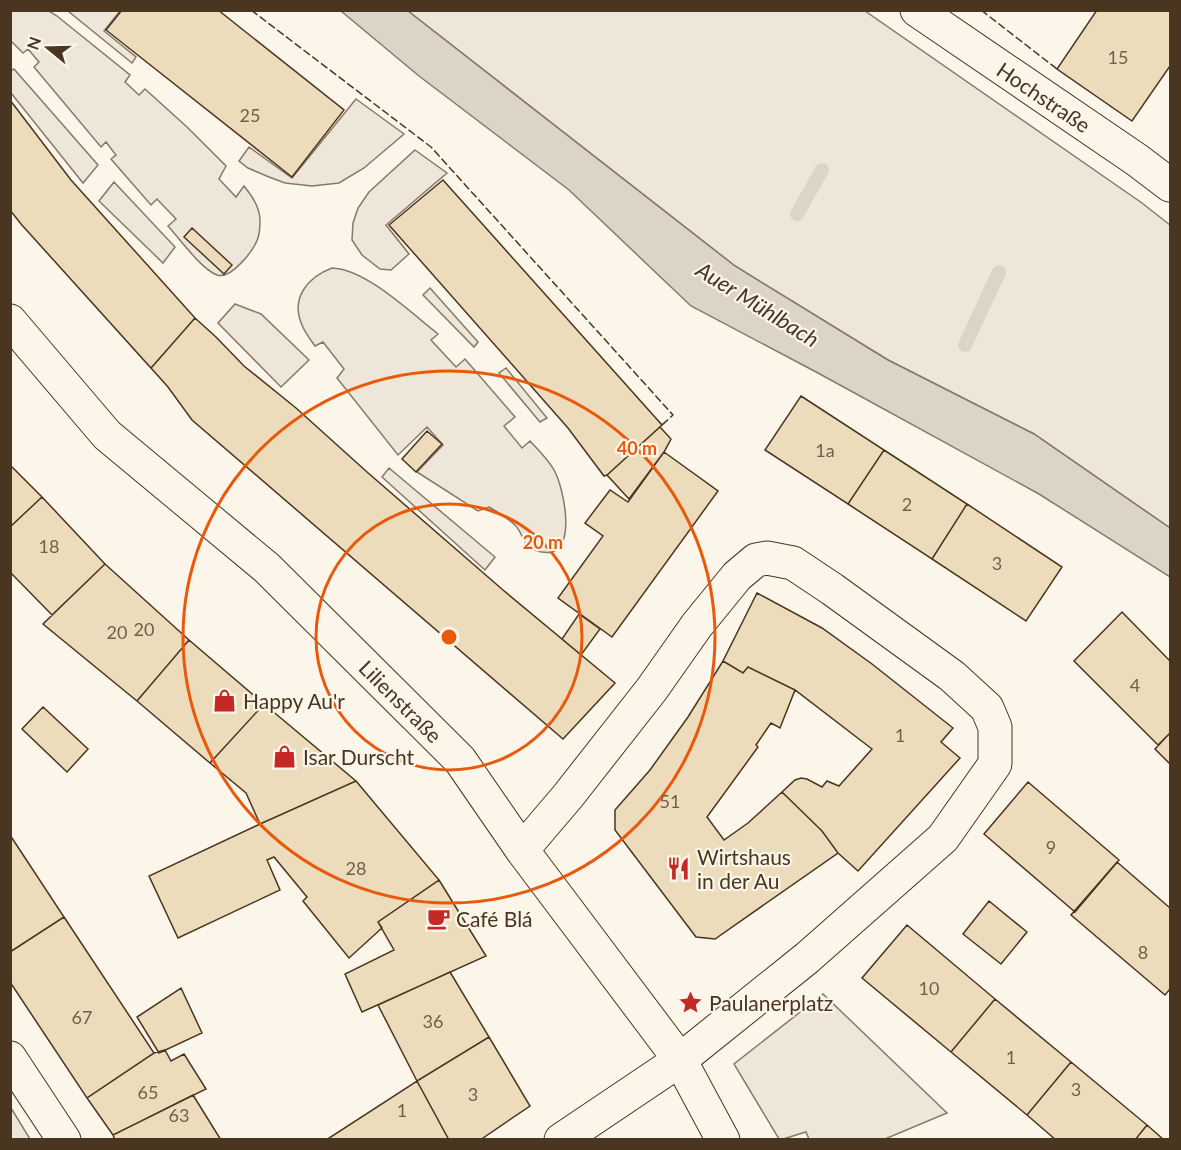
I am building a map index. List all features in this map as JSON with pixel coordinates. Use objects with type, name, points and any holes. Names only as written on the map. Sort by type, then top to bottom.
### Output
[{"type":"street","name":"Hochstraße","points":[[917,10],[1170,185]]},
{"type":"street","name":"Lilienstraße","points":[[10,321],[107,435],[267,568],[460,760],[522,850],[680,1060],[723,1140]]},
{"type":"street","points":[[522,850],[568,796],[652,689],[697,625],[737,576],[756,560],[767,558],[793,563],[832,589],[952,676],[987,708],[995,727],[995,764],[943,838],[807,957],[680,1060],[561,1140]]},
{"type":"street","points":[[10,1058],[64,1140]]},
{"type":"shaded area","points":[[10,11],[49,11],[57,16],[130,75],[125,82],[139,95],[145,89],[226,166],[219,179],[236,197],[244,186],[258,210],[260,231],[252,250],[235,269],[223,275],[217,275],[204,267],[191,253],[168,226],[176,219],[157,199],[151,205],[111,159],[116,155],[106,142],[101,147],[34,67],[39,62],[28,49],[23,53],[11,41]]},
{"type":"shaded area","points":[[68,11],[120,11],[104,31],[136,57],[132,63]]},
{"type":"shaded area","points":[[408,11],[865,11],[1142,203],[1170,225],[1170,528],[1034,434],[888,360],[735,266]]},
{"type":"shaded area","points":[[14,69],[98,165],[83,183],[11,93],[11,71]]},
{"type":"shaded area","points":[[356,99],[404,134],[364,168],[339,183],[312,186],[285,183],[248,168],[239,161],[249,147],[292,178]]},
{"type":"shaded area","points":[[415,150],[447,173],[386,225],[409,254],[391,270],[380,269],[362,255],[352,240],[353,223],[358,208],[369,192]]},
{"type":"shaded area","points":[[114,182],[175,247],[163,263],[99,201]]},
{"type":"shaded area","points":[[332,268],[359,276],[402,304],[438,334],[431,340],[456,367],[465,359],[515,417],[504,426],[522,448],[530,441],[551,465],[560,484],[566,526],[564,539],[559,548],[549,552],[531,548],[515,525],[502,515],[489,507],[478,511],[417,472],[443,445],[427,427],[398,455],[337,378],[344,369],[323,342],[315,346],[302,325],[298,306],[300,297],[309,283]]},
{"type":"shaded area","points":[[430,288],[478,342],[474,347],[423,295]]},
{"type":"shaded area","points":[[235,304],[261,314],[309,360],[281,387],[218,323]]},
{"type":"shaded area","points":[[506,368],[547,418],[540,422],[499,373]]},
{"type":"shaded area","points":[[389,468],[495,557],[485,570],[382,477]]},
{"type":"shaded area","points":[[823,994],[947,1113],[885,1139],[809,1139],[806,1132],[779,1139],[734,1064]]},
{"type":"shaded area","points":[[11,1108],[30,1139],[11,1139]]},
{"type":"water","name":"Auer Mühlbach","points":[[341,11],[408,11],[735,266],[888,360],[1034,434],[1170,528],[1170,577],[1039,494],[691,306],[569,190],[419,76]]},
{"type":"building","points":[[122,10],[218,10],[344,110],[292,177],[106,30]]},
{"type":"building","points":[[1097,10],[1170,10],[1170,66],[1132,121],[1057,69]]},
{"type":"building","points":[[10,100],[71,180],[195,318],[151,368],[10,210]]},
{"type":"building","points":[[443,180],[662,425],[607,475],[604,476],[568,428],[389,225]]},
{"type":"building","points":[[192,228],[232,265],[224,274],[184,237]]},
{"type":"building","points":[[195,318],[244,366],[296,408],[503,590],[615,683],[563,739],[192,420],[151,368]]},
{"type":"building","points":[[801,396],[884,450],[848,504],[765,450]]},
{"type":"building","points":[[660,427],[671,439],[629,499],[607,475]]},
{"type":"building","points":[[427,431],[442,444],[416,472],[402,459]]},
{"type":"building","points":[[884,450],[967,504],[932,559],[848,504]]},
{"type":"building","points":[[664,452],[718,491],[612,637],[558,598],[603,536],[585,523],[610,490],[628,502]]},
{"type":"building","points":[[10,465],[42,497],[10,527]]},
{"type":"building","points":[[42,497],[105,564],[52,615],[10,572],[10,527]]},
{"type":"building","points":[[967,504],[1062,567],[1026,621],[932,559]]},
{"type":"building","points":[[105,564],[189,640],[137,701],[43,624]]},
{"type":"building","points":[[757,593],[822,628],[953,728],[941,742],[960,758],[858,871],[838,853],[822,831],[782,792],[795,780],[801,778],[822,787],[827,781],[839,786],[872,749],[795,690],[748,667],[743,673],[723,661]]},
{"type":"building","points":[[1122,612],[1170,661],[1170,733],[1158,745],[1074,661]]},
{"type":"building","points":[[579,614],[600,629],[581,655],[562,639]]},
{"type":"building","points":[[189,640],[264,704],[210,763],[137,701]]},
{"type":"building","points":[[723,661],[743,673],[748,667],[795,690],[780,728],[771,723],[756,745],[758,747],[707,817],[724,840],[748,823],[782,792],[822,831],[838,853],[715,939],[696,937],[615,830],[615,810],[650,770],[688,717]]},
{"type":"building","points":[[264,704],[356,781],[260,824],[246,793],[210,763]]},
{"type":"building","points":[[43,707],[88,749],[67,772],[22,729]]},
{"type":"building","points":[[1170,733],[1170,764],[1155,749]]},
{"type":"building","points":[[356,781],[439,880],[378,922],[382,928],[349,958],[303,901],[307,897],[274,857],[267,860],[280,890],[178,938],[149,876]]},
{"type":"building","points":[[1028,782],[1119,860],[1075,912],[984,834]]},
{"type":"building","points":[[10,835],[64,917],[10,952]]},
{"type":"building","points":[[1117,862],[1170,908],[1170,989],[1165,995],[1071,915]]},
{"type":"building","points":[[439,880],[486,956],[362,1012],[345,974],[394,950],[378,922]]},
{"type":"building","points":[[989,901],[1027,932],[1001,964],[963,934]]},
{"type":"building","points":[[64,917],[154,1053],[87,1098],[10,982],[10,952]]},
{"type":"building","points":[[907,925],[995,999],[951,1052],[862,978]]},
{"type":"building","points":[[450,972],[489,1037],[417,1081],[378,1005]]},
{"type":"building","points":[[181,988],[202,1033],[159,1053],[137,1017]]},
{"type":"building","points":[[995,999],[1071,1062],[1027,1115],[951,1052]]},
{"type":"building","points":[[489,1037],[530,1106],[480,1140],[449,1140],[417,1081]]},
{"type":"building","points":[[165,1050],[171,1061],[184,1054],[206,1089],[113,1135],[87,1098],[154,1053]]},
{"type":"building","points":[[1071,1062],[1147,1125],[1135,1140],[1056,1140],[1027,1115]]},
{"type":"building","points":[[417,1081],[449,1140],[326,1140]]},
{"type":"building","points":[[193,1095],[221,1140],[115,1140],[113,1135]]},
{"type":"building","points":[[1147,1125],[1164,1140],[1135,1140]]},
{"type":"waterway","points":[[797,214],[822,170]]},
{"type":"waterway","points":[[965,345],[999,272]]},
{"type":"fence","points":[[251,10],[431,147],[673,415],[662,425]]},
{"type":"fence","points":[[981,10],[1057,69]]},
{"type":"place","name":"Happy Au'r","points":[[225,700]]},
{"type":"place","name":"Isar Durscht","points":[[285,756]]},
{"type":"place","name":"Wirtshaus in der Au","points":[[679,868]]},
{"type":"place","name":"Café Blá","points":[[438,918]]},
{"type":"place","name":"Paulanerplatz","points":[[691,1002]]}]
